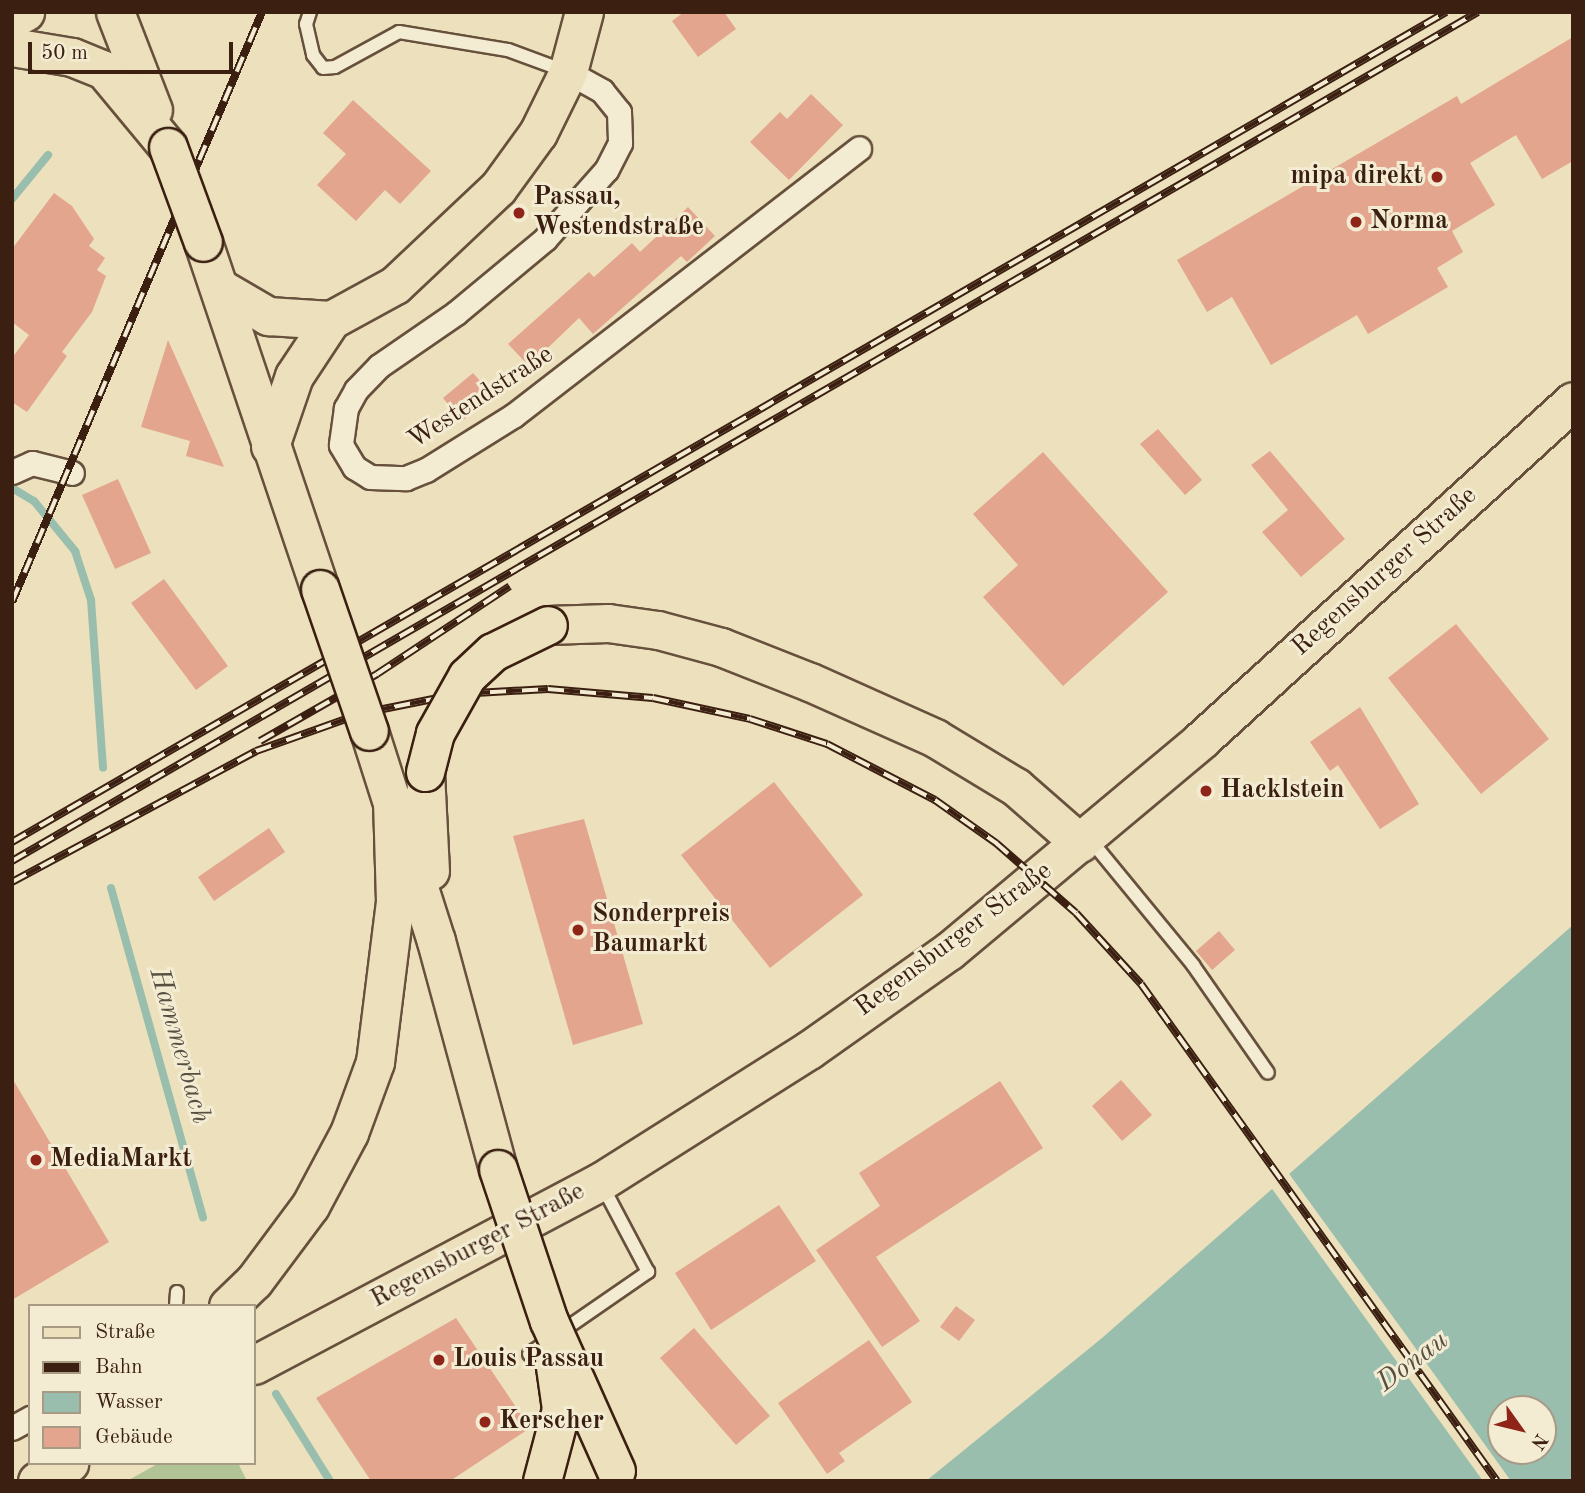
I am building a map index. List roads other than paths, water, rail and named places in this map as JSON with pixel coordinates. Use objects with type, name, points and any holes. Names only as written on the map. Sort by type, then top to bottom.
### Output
[{"type":"main road","points":[[12,19],[25,12]]},
{"type":"main road","points":[[115,12],[220,288],[270,446],[392,799],[436,942],[498,1169],[549,1321],[613,1478]]},
{"type":"main road","points":[[270,446],[294,376],[331,320],[395,285],[498,188],[538,133],[568,72],[584,12]]},
{"type":"main road","points":[[12,47],[72,57],[104,70],[168,147]]},
{"type":"main road","points":[[220,288],[268,316],[331,320]]},
{"type":"main road","name":"Regensburger Straße","points":[[256,1364],[600,1182],[820,1042],[949,951],[1084,840],[1573,401]]},
{"type":"main road","points":[[436,942],[425,772],[435,733],[467,677],[493,652],[548,625],[608,623],[658,631],[721,647],[810,682],[935,738],[1016,788],[1084,840]]},
{"type":"main road","points":[[230,1304],[254,1281],[310,1206],[349,1133],[375,1062],[395,901],[392,799]]},
{"type":"main road","points":[[542,1481],[561,1409],[549,1321]]},
{"type":"main road","points":[[37,1481],[65,1465]]},
{"type":"street","name":"Westendstraße","points":[[568,72],[602,91],[619,112],[620,143],[606,170],[545,239],[456,313],[379,366],[356,390],[346,408],[341,446],[354,467],[370,477],[406,478],[425,470],[514,415],[859,148]]},
{"type":"street","points":[[12,472],[32,463],[72,472]]},
{"type":"street","points":[[12,1428],[28,1419]]},
{"type":"lane","points":[[310,12],[306,23],[313,55],[323,68],[335,67],[399,32],[508,50],[568,72]]},
{"type":"lane","points":[[1084,840],[1193,965],[1268,1073]]},
{"type":"lane","points":[[529,1354],[648,1272],[600,1182]]},
{"type":"water","name":"Donau","points":[[1573,925],[1573,1481],[926,1481],[1102,1338]]},
{"type":"waterway","name":"Hammerbach","points":[[12,199],[48,155]]},
{"type":"waterway","name":"Hammerbach","points":[[12,488],[34,501],[75,551],[91,600],[103,768]]},
{"type":"waterway","name":"Hammerbach","points":[[111,888],[203,1217]]},
{"type":"waterway","name":"Hammerbach","points":[[276,1394],[330,1481]]},
{"type":"railway","points":[[12,602],[262,12]]},
{"type":"railway","points":[[12,842],[1446,12]]},
{"type":"railway","points":[[12,861],[1478,12]]},
{"type":"railway","points":[[260,741],[377,674],[510,586]]},
{"type":"railway","points":[[12,882],[256,751],[363,713],[458,694],[548,689],[653,698],[750,719],[827,744],[935,800],[996,843],[1076,913],[1141,984],[1497,1481]]},
{"type":"place","name":"mipa direkt","points":[[1437,177]]},
{"type":"place","name":"Passau, Westendstraße","points":[[519,213]]},
{"type":"place","name":"Norma","points":[[1356,222]]},
{"type":"place","name":"Hacklstein","points":[[1206,791]]},
{"type":"place","name":"Sonderpreis Baumarkt","points":[[578,930]]},
{"type":"place","name":"MediaMarkt","points":[[36,1160]]},
{"type":"place","name":"Louis Passau","points":[[439,1360]]},
{"type":"place","name":"Kerscher","points":[[485,1422]]}]
